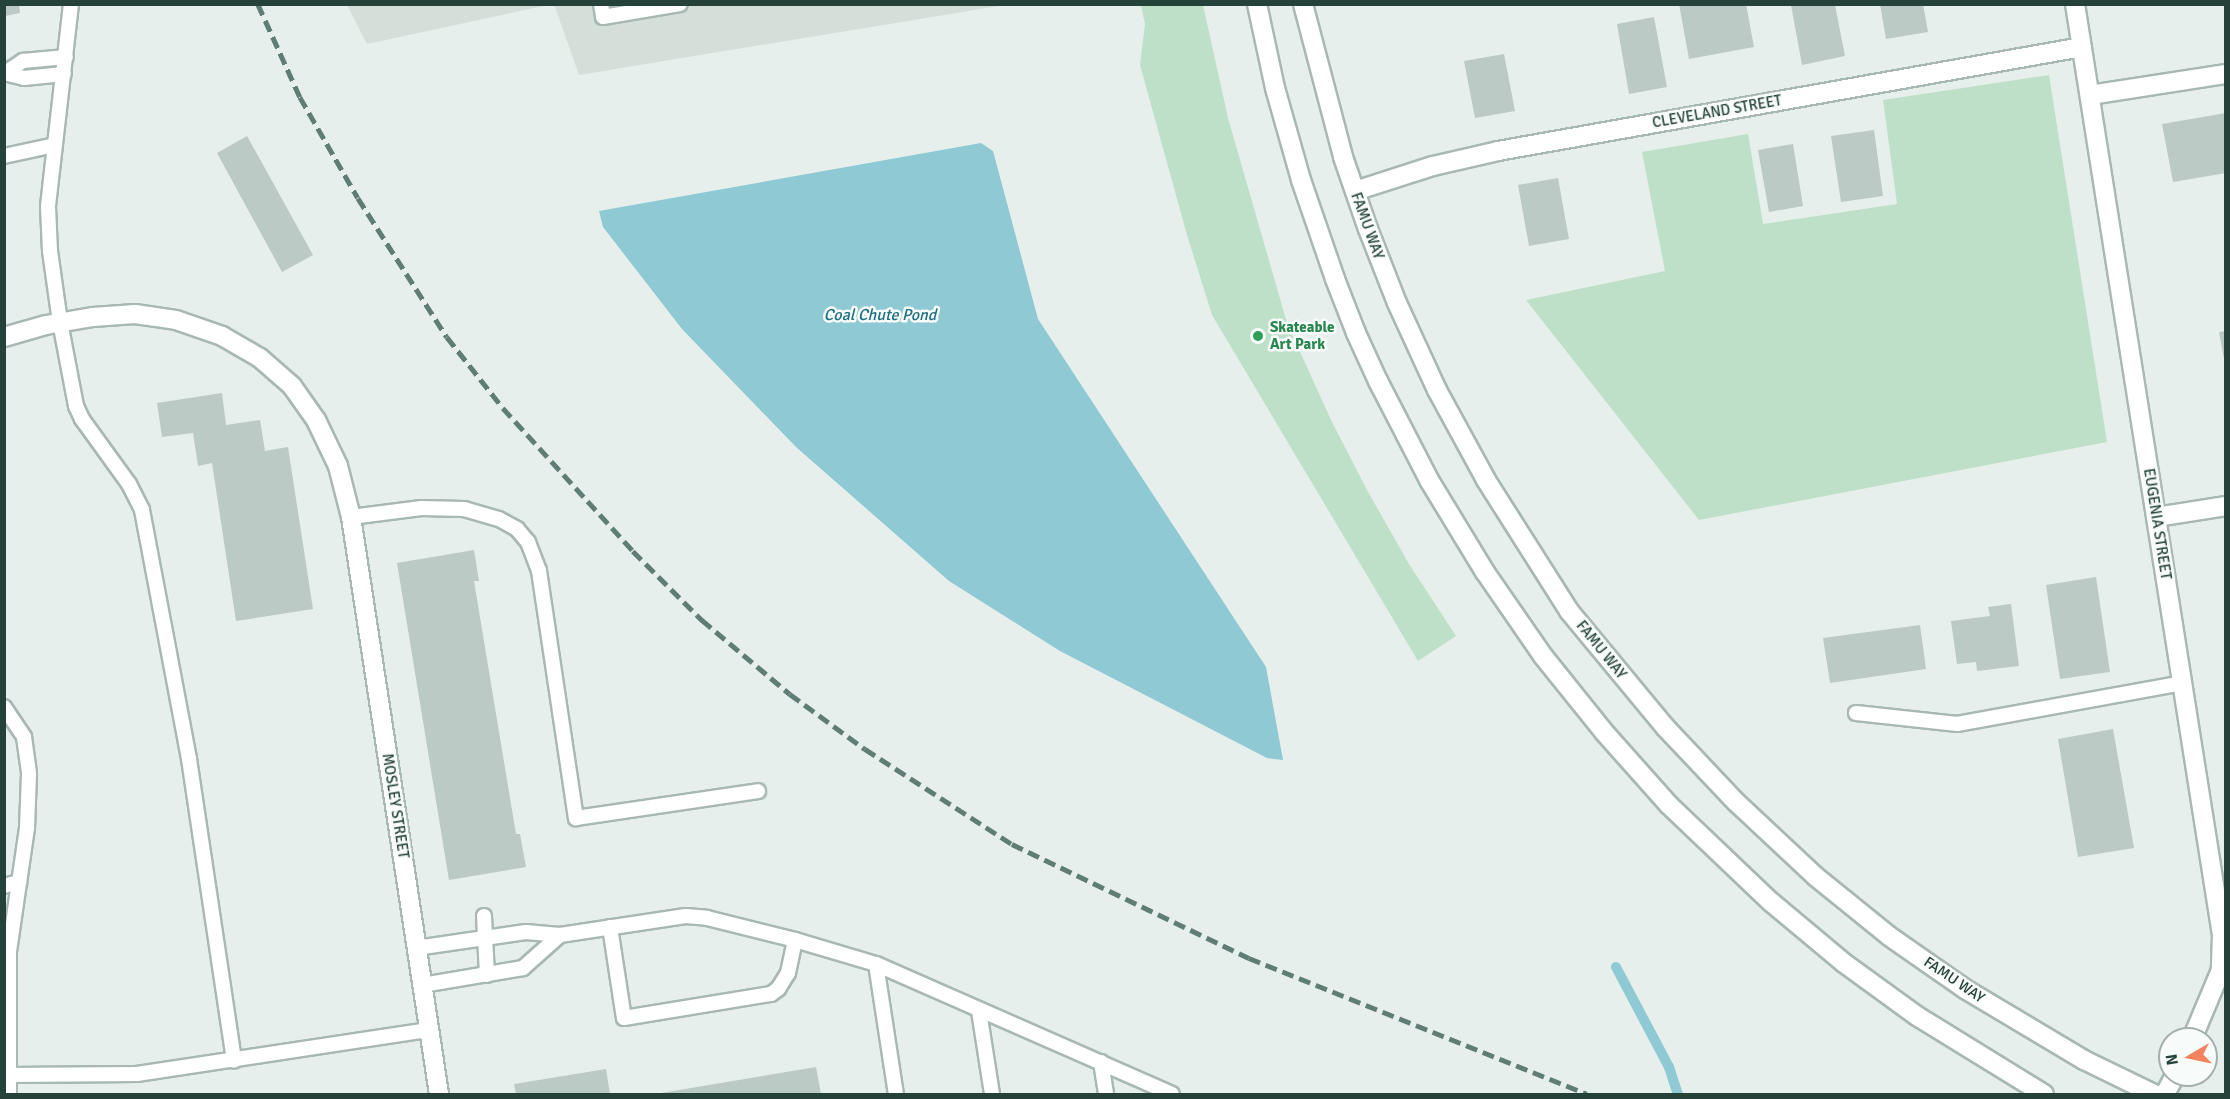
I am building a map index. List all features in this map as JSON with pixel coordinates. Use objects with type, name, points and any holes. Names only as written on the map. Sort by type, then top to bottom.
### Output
[{"type":"street","points":[[1257,4],[1275,88],[1301,180],[1335,279],[1360,342],[1403,431],[1456,526],[1543,656],[1604,732],[1669,805],[1771,902],[1844,963],[1917,1016],[2044,1095]]},
{"type":"street","name":"FAMU WAY","points":[[1303,4],[1329,110],[1355,191],[1381,265],[1416,346],[1486,480],[1537,564],[1569,610],[1665,727],[1815,876],[1889,936],[1965,988],[2043,1037],[2154,1095]]},
{"type":"street","name":"EUGENIA STREET","points":[[2075,4],[2182,684],[2224,934],[2221,970],[2197,1027]]},
{"type":"street","name":"CLEVELAND STREET","points":[[1355,191],[1433,166],[1498,151],[2082,47]]},
{"type":"street","points":[[2090,95],[2226,74]]},
{"type":"street","name":"MOSLEY STREET","points":[[4,337],[60,322],[121,314],[147,315],[207,329],[249,350],[287,381],[316,420],[338,466],[351,517],[439,1095]]},
{"type":"street","points":[[2156,517],[2226,506]]},
{"type":"lane","points":[[71,4],[48,228],[60,322],[73,394],[79,412],[123,474],[142,510],[189,759],[234,1060]]},
{"type":"lane","points":[[601,4],[603,17],[680,4]]},
{"type":"lane","points":[[5,73],[23,61],[66,57]]},
{"type":"lane","points":[[5,73],[24,78],[64,74]]},
{"type":"lane","points":[[4,156],[55,145]]},
{"type":"lane","points":[[351,517],[421,508],[464,508],[499,519],[517,529],[528,542],[539,571],[576,818],[758,791]]},
{"type":"lane","points":[[1856,713],[1957,724],[2182,684]]},
{"type":"lane","points":[[4,707],[24,737],[29,774],[27,828],[9,952],[9,1095]]},
{"type":"lane","points":[[4,886],[19,882]]},
{"type":"lane","points":[[484,916],[487,975]]},
{"type":"lane","points":[[416,948],[525,932],[560,935],[696,916],[795,940],[876,964],[1172,1095]]},
{"type":"lane","points":[[610,927],[624,1018],[771,994],[778,989],[788,973],[795,940]]},
{"type":"lane","points":[[422,985],[523,968],[560,935]]},
{"type":"lane","points":[[876,964],[896,1095]]},
{"type":"lane","points":[[979,1011],[992,1095]]},
{"type":"lane","points":[[9,1075],[137,1074],[429,1030]]},
{"type":"lane","points":[[1101,1062],[1106,1095]]},
{"type":"shaded area","points":[[554,4],[1005,5],[579,75]]},
{"type":"shaded area","points":[[347,5],[548,5],[367,44]]},
{"type":"green space","name":"Skateable Art Park","points":[[1141,5],[1203,5],[1228,118],[1287,323],[1331,420],[1367,490],[1409,564],[1456,636],[1418,661],[1212,315],[1187,235],[1140,65],[1145,24]]},
{"type":"green space","points":[[2049,75],[2107,442],[1699,520],[1526,300],[1665,271],[1642,152],[1748,134],[1763,224],[1897,204],[1883,100]]},
{"type":"water","name":"Coal Chute Pond","points":[[981,143],[993,151],[1038,319],[1266,667],[1283,760],[1267,758],[1060,651],[949,581],[796,447],[682,329],[603,227],[599,211]]},
{"type":"building","points":[[5,4],[19,4],[20,13],[5,16]]},
{"type":"building","points":[[1679,4],[1746,4],[1754,47],[1689,59]]},
{"type":"building","points":[[1880,4],[1923,4],[1928,32],[1886,39]]},
{"type":"building","points":[[1791,5],[1835,5],[1845,56],[1802,65]]},
{"type":"building","points":[[1654,17],[1667,87],[1629,94],[1617,24]]},
{"type":"building","points":[[1504,54],[1515,111],[1475,118],[1464,61]]},
{"type":"building","points":[[2226,113],[2226,173],[2173,182],[2162,124]]},
{"type":"building","points":[[1874,130],[1883,196],[1841,202],[1831,136]]},
{"type":"building","points":[[247,136],[313,255],[282,272],[217,153]]},
{"type":"building","points":[[1793,144],[1803,206],[1769,212],[1758,150]]},
{"type":"building","points":[[1558,178],[1569,239],[1529,246],[1518,185]]},
{"type":"building","points":[[2226,331],[2226,359],[2224,359],[2219,332]]},
{"type":"building","points":[[222,393],[226,425],[260,420],[265,451],[288,447],[313,609],[236,621],[212,463],[198,466],[193,433],[162,437],[157,403]]},
{"type":"building","points":[[474,550],[479,581],[474,581],[516,834],[520,834],[526,867],[449,880],[397,563]]},
{"type":"building","points":[[2096,577],[2110,672],[2060,679],[2046,585]]},
{"type":"building","points":[[2011,604],[2019,666],[1977,671],[1976,662],[1957,664],[1951,621],[1990,616],[1988,607]]},
{"type":"building","points":[[1920,625],[1926,669],[1830,683],[1823,638]]},
{"type":"building","points":[[2113,729],[2134,848],[2078,857],[2058,739]]},
{"type":"building","points":[[816,1067],[821,1094],[661,1093]]},
{"type":"building","points":[[606,1069],[610,1094],[516,1094],[514,1084]]},
{"type":"waterway","points":[[1616,967],[1669,1067],[1678,1094]]},
{"type":"railway","points":[[258,4],[300,97],[358,198],[447,337],[503,408],[633,551],[702,620],[790,694],[865,749],[1012,844],[1249,958],[1587,1094]]},
{"type":"place","name":"Skateable Art Park","points":[[1258,336]]}]
